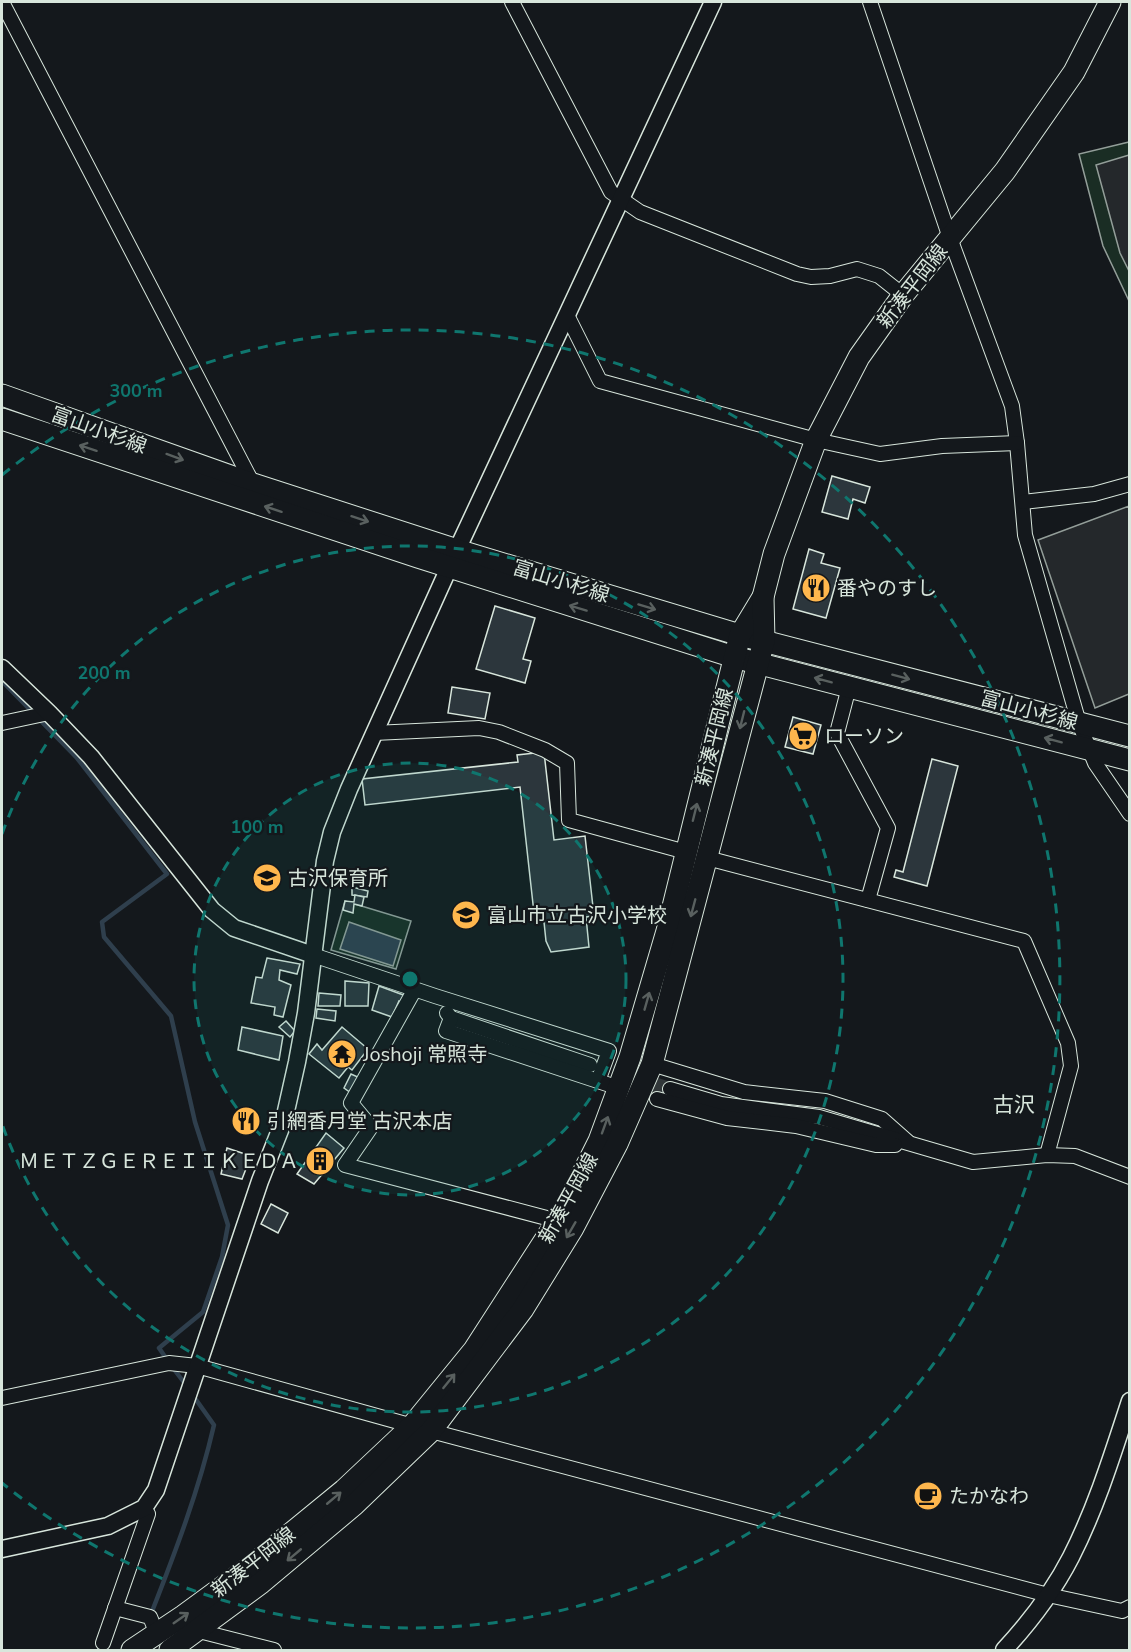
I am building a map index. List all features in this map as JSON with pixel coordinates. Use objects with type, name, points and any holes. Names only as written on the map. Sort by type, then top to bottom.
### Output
[{"type":"main road","name":"新湊平岡線","points":[[132,1650],[199,1631],[261,1583],[354,1505],[422,1429],[523,1309],[573,1228],[617,1144],[652,1064],[756,663],[764,641],[763,597],[774,554],[816,440],[860,357],[903,295],[1005,171],[1074,72],[1110,2]]},
{"type":"main road","name":"富山小杉線","points":[[2,395],[253,484],[454,559],[734,657],[1130,760]]},
{"type":"main road","name":"富山小杉線","points":[[2,419],[454,559],[1130,736]]},
{"type":"main road","name":"新湊平岡線","points":[[163,1642],[250,1567],[422,1429],[558,1221],[599,1141],[630,1057],[667,931],[740,635],[763,597]]},
{"type":"street","points":[[2,2],[253,484]]},
{"type":"street","points":[[512,2],[611,192],[621,200],[640,212],[797,274],[811,277],[830,276],[857,269],[879,276],[903,295]]},
{"type":"street","points":[[2,1549],[108,1526],[144,1508],[156,1490],[260,1181],[284,1120],[297,1062],[325,861],[332,832],[374,733],[712,2]]},
{"type":"street","points":[[870,2],[950,238],[1012,406],[1025,535],[1079,723],[1095,764],[1130,814]]},
{"type":"street","points":[[567,315],[600,381],[816,440],[880,454],[942,446],[1017,442]]},
{"type":"street","points":[[1023,502],[1094,494],[1130,484]]},
{"type":"street","points":[[2,668],[50,712],[91,757],[223,921],[234,928],[313,955],[609,1051],[598,1081]]},
{"type":"street","points":[[849,687],[837,733],[888,828],[868,900]]},
{"type":"street","points":[[2,723],[50,712]]},
{"type":"street","points":[[374,733],[479,728],[499,732],[545,750],[567,763],[569,820],[686,852]]},
{"type":"street","points":[[707,858],[1024,941],[1068,1043],[1071,1066],[1047,1155]]},
{"type":"street","points":[[415,989],[351,1103],[371,1127],[345,1165],[558,1221]]},
{"type":"street","points":[[435,996],[450,1018],[590,1065]]},
{"type":"street","points":[[450,1018],[446,1031],[619,1088]]},
{"type":"street","points":[[652,1064],[744,1092],[825,1101],[882,1119],[912,1145]]},
{"type":"street","points":[[670,1089],[721,1104],[819,1117],[973,1162],[1047,1155],[1075,1156],[1130,1177]]},
{"type":"street","points":[[657,1099],[727,1118],[796,1126],[876,1145],[912,1145]]},
{"type":"street","points":[[2,1398],[169,1363],[197,1366],[422,1429],[1048,1595],[1122,1611],[1130,1607]]},
{"type":"street","points":[[1004,1650],[1048,1595],[1071,1558],[1126,1427],[1130,1401]]},
{"type":"street","points":[[103,1643],[148,1514],[144,1508]]},
{"type":"street","points":[[116,1608],[150,1617],[163,1642]]},
{"type":"street","points":[[199,1631],[274,1650]]},
{"type":"green space","points":[[1129,142],[1129,301],[1103,246],[1079,154]]},
{"type":"green space","points":[[345,901],[411,921],[396,969],[331,950]]},
{"type":"shaded area","points":[[1130,155],[1129,271],[1120,253],[1096,165]]},
{"type":"shaded area","points":[[1129,506],[1129,694],[1095,708],[1038,540]]},
{"type":"water","points":[[349,922],[401,940],[393,966],[340,949]]},
{"type":"building","points":[[832,476],[870,487],[865,503],[853,499],[848,519],[822,512]]},
{"type":"building","points":[[809,549],[824,554],[821,563],[840,568],[826,618],[793,609]]},
{"type":"building","points":[[495,606],[535,618],[523,659],[531,661],[525,683],[476,669]]},
{"type":"building","points":[[452,687],[490,693],[485,719],[448,713]]},
{"type":"building","name":"ローソン","points":[[793,717],[821,725],[813,754],[785,747]]},
{"type":"building","points":[[544,752],[554,840],[585,836],[594,916],[586,917],[589,947],[551,952],[546,941],[544,922],[535,922],[520,787],[365,805],[362,779],[518,762],[517,755]]},
{"type":"building","points":[[932,759],[958,766],[927,886],[894,877],[896,870],[903,872]]},
{"type":"building","points":[[352,887],[368,891],[367,897],[352,895]]},
{"type":"building","points":[[355,895],[364,897],[362,906],[354,904],[353,913],[343,910],[345,901],[354,902]]},
{"type":"building","points":[[267,958],[300,964],[297,974],[280,970],[279,980],[291,985],[283,1017],[274,1015],[275,1007],[251,1003],[256,977],[262,978]]},
{"type":"building","points":[[345,981],[369,983],[368,1006],[345,1006]]},
{"type":"building","points":[[379,986],[406,996],[403,1002],[399,1001],[392,1017],[372,1010]]},
{"type":"building","points":[[319,993],[341,995],[340,1006],[318,1006]]},
{"type":"building","points":[[317,1009],[336,1011],[335,1021],[316,1018]]},
{"type":"building","points":[[286,1021],[295,1031],[290,1037],[279,1027]]},
{"type":"building","points":[[242,1027],[283,1036],[279,1060],[238,1050]]},
{"type":"building","points":[[342,1027],[368,1049],[352,1070],[348,1067],[339,1078],[309,1054],[317,1044],[322,1050]]},
{"type":"building","points":[[351,1074],[360,1078],[351,1093],[344,1088]]},
{"type":"building","name":"ＭＥＴＺＧＥＲＥＩＩＫＥＤＡ","points":[[326,1133],[344,1148],[314,1184],[297,1174]]},
{"type":"building","points":[[227,1148],[251,1156],[242,1179],[221,1174]]},
{"type":"building","points":[[271,1204],[288,1213],[278,1233],[261,1224]]},
{"type":"waterway","points":[[2,681],[77,758],[167,874],[102,922],[104,937],[171,1016],[195,1122],[228,1225],[222,1257],[203,1312],[159,1348],[168,1361]]},
{"type":"waterway","points":[[173,1368],[186,1385]]},
{"type":"waterway","points":[[151,1614],[178,1545],[214,1425],[192,1394]]},
{"type":"tunnel","points":[[592,1065],[670,1089]]},
{"type":"place","name":"番やのすし","points":[[816,588]]},
{"type":"place","name":"ローソン","points":[[803,736]]},
{"type":"place","name":"古沢保育所","points":[[267,878]]},
{"type":"place","name":"富山市立古沢小学校","points":[[466,915]]},
{"type":"place","name":"Joshoji 常照寺","points":[[342,1054]]},
{"type":"place","name":"引網香月堂 古沢本店","points":[[246,1121]]},
{"type":"place","name":"ＭＥＴＺＧＥＲＥＩＩＫＥＤＡ","points":[[320,1161]]},
{"type":"place","name":"たかなわ","points":[[928,1496]]},
{"type":"district","name":"古沢","points":[[1014,1105]]}]
